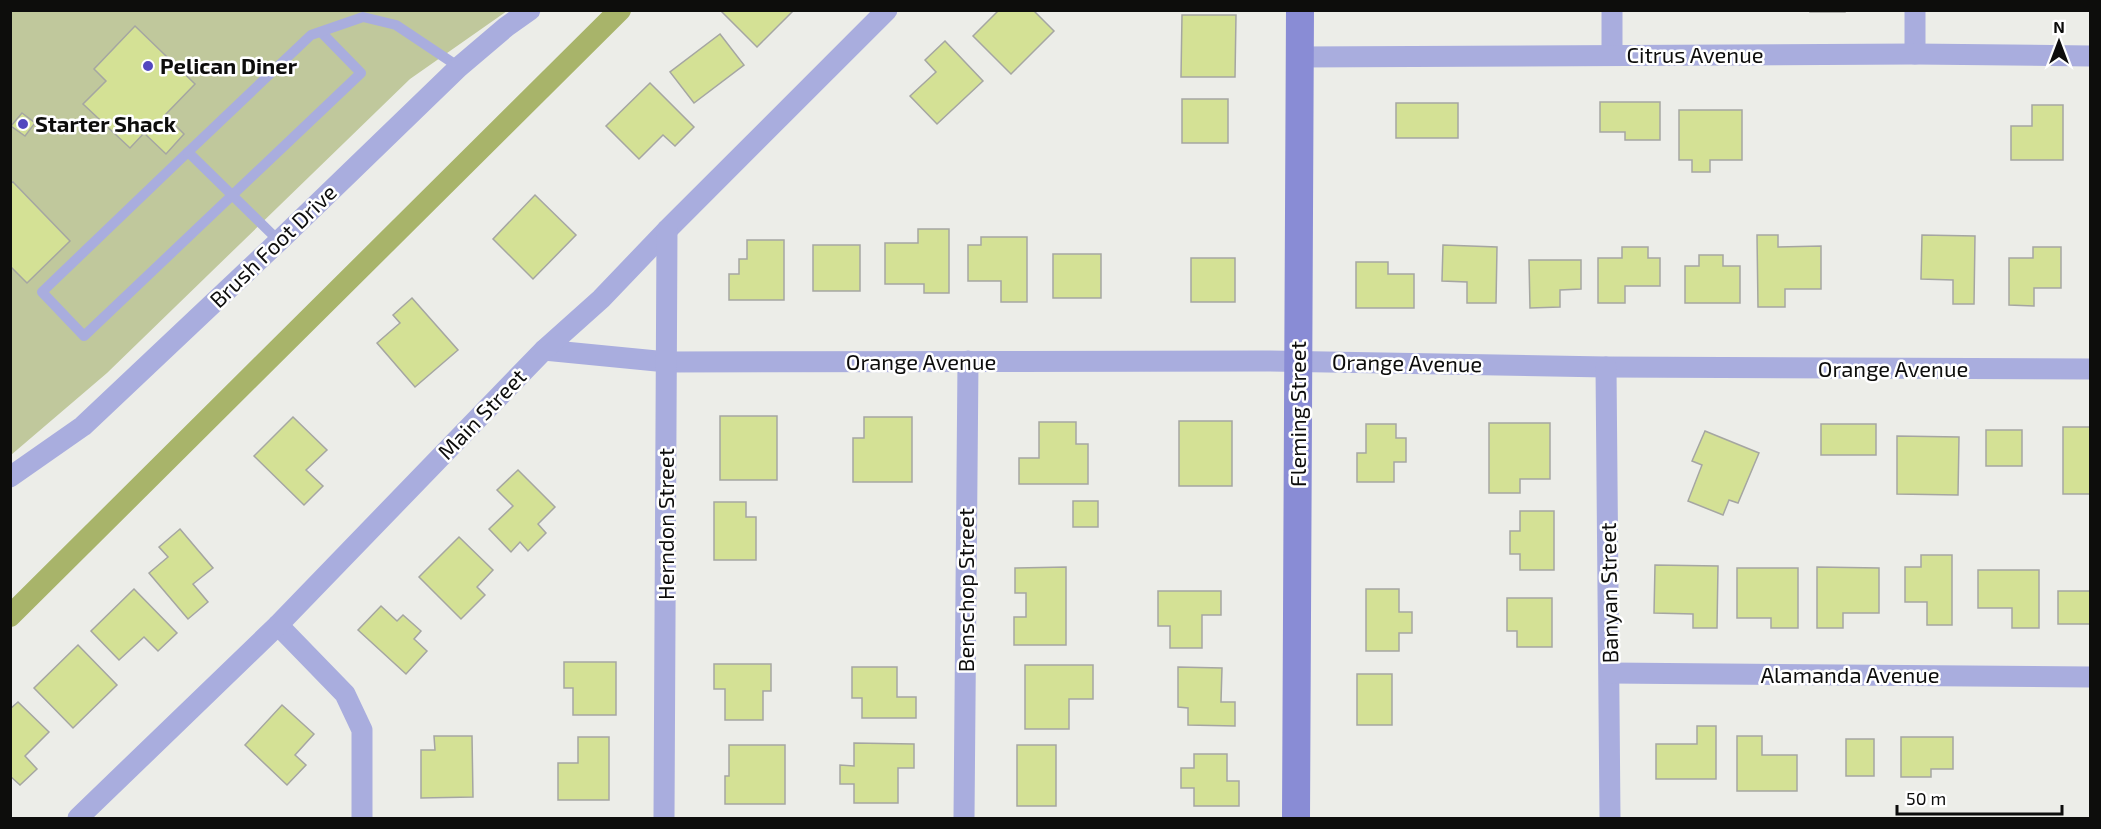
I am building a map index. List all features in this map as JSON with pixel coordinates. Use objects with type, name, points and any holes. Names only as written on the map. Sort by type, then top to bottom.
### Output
[{"type":"street","name":"Brush Foot Drive","points":[[10,477],[82,426],[279,241],[459,67],[530,10]]},
{"type":"street","name":"Main Street","points":[[78,819],[278,625],[544,350],[601,299],[888,10]]},
{"type":"street","name":"Fleming Street","points":[[1296,819],[1300,10]]},
{"type":"street","points":[[1612,10],[1612,55]]},
{"type":"street","points":[[1915,10],[1915,54]]},
{"type":"street","name":"Citrus Avenue","points":[[1300,57],[1915,54],[2091,56]]},
{"type":"street","name":"Herndon Street","points":[[664,819],[667,230]]},
{"type":"street","name":"Orange Avenue","points":[[544,350],[667,362],[1298,361],[1606,368],[2091,369]]},
{"type":"street","name":"Benschop Street","points":[[964,819],[968,361]]},
{"type":"street","name":"Banyan Street","points":[[1606,368],[1610,819]]},
{"type":"street","points":[[278,625],[345,694],[362,730],[362,819]]},
{"type":"street","name":"Alamanda Avenue","points":[[1610,673],[2091,677]]},
{"type":"lane","points":[[321,32],[361,73],[84,336],[42,292],[311,36],[321,32],[363,17],[396,25],[459,67]]},
{"type":"lane","points":[[188,152],[279,241]]},
{"type":"green space","points":[[11,11],[507,11],[410,79],[107,373],[11,455]]},
{"type":"building","points":[[720,10],[794,10],[757,47]]},
{"type":"building","points":[[999,10],[1033,10],[1054,31],[1011,74],[973,36]]},
{"type":"building","points":[[1810,10],[1845,10],[1845,12],[1810,12]]},
{"type":"building","points":[[1182,15],[1236,15],[1235,77],[1181,77]]},
{"type":"building","points":[[135,26],[195,84],[165,115],[184,134],[166,154],[144,133],[130,148],[83,104],[106,81],[94,69]]},
{"type":"building","points":[[720,34],[744,65],[694,103],[670,72]]},
{"type":"building","points":[[945,41],[983,81],[937,124],[910,96],[936,72],[925,60]]},
{"type":"building","points":[[650,83],[694,127],[675,146],[663,135],[639,159],[606,126]]},
{"type":"building","points":[[1182,99],[1228,99],[1228,143],[1182,143]]},
{"type":"building","points":[[1600,102],[1660,102],[1660,140],[1625,140],[1625,132],[1600,132]]},
{"type":"building","points":[[1396,103],[1458,103],[1458,138],[1396,138]]},
{"type":"building","points":[[2032,105],[2063,105],[2063,160],[2011,160],[2011,126],[2032,126]]},
{"type":"building","points":[[1679,110],[1742,110],[1742,160],[1710,160],[1710,172],[1692,172],[1692,160],[1679,160]]},
{"type":"building","name":"Starter Shack","points":[[22,113],[35,123],[25,136],[11,126]]},
{"type":"building","points":[[13,182],[70,241],[27,283],[10,266],[10,184]]},
{"type":"building","points":[[535,195],[576,235],[533,279],[493,239]]},
{"type":"building","points":[[918,229],[949,229],[949,293],[924,293],[924,284],[885,284],[885,243],[918,243]]},
{"type":"building","points":[[1757,235],[1778,235],[1778,247],[1821,246],[1821,289],[1785,289],[1785,307],[1758,307]]},
{"type":"building","points":[[1922,235],[1975,236],[1974,304],[1953,304],[1953,280],[1921,279]]},
{"type":"building","points":[[981,237],[1027,237],[1027,302],[1001,302],[1001,281],[968,281],[968,245],[981,245]]},
{"type":"building","points":[[747,240],[784,240],[784,300],[729,300],[729,274],[739,274],[739,259],[747,259]]},
{"type":"building","points":[[813,245],[860,245],[860,291],[813,291]]},
{"type":"building","points":[[1443,245],[1497,247],[1496,303],[1467,303],[1467,282],[1442,281]]},
{"type":"building","points":[[1622,247],[1648,247],[1648,258],[1660,258],[1660,286],[1625,286],[1625,303],[1598,303],[1598,258],[1622,258]]},
{"type":"building","points":[[2033,247],[2061,247],[2061,288],[2034,288],[2034,306],[2009,305],[2009,258],[2033,258]]},
{"type":"building","points":[[1053,254],[1101,254],[1101,298],[1053,298]]},
{"type":"building","points":[[1699,255],[1723,255],[1723,266],[1740,266],[1740,303],[1685,303],[1685,266],[1699,266]]},
{"type":"building","points":[[1191,258],[1235,258],[1235,302],[1191,302]]},
{"type":"building","points":[[1529,260],[1581,260],[1581,289],[1560,290],[1560,307],[1530,308]]},
{"type":"building","points":[[1356,262],[1388,262],[1388,274],[1414,274],[1414,308],[1356,308]]},
{"type":"building","points":[[412,298],[458,350],[415,387],[377,343],[400,323],[393,315]]},
{"type":"building","points":[[720,416],[777,416],[777,480],[720,480]]},
{"type":"building","points":[[293,417],[327,450],[306,470],[323,486],[304,505],[254,456]]},
{"type":"building","points":[[864,417],[912,417],[912,482],[853,482],[853,438],[864,438]]},
{"type":"building","points":[[1179,421],[1232,421],[1232,486],[1179,486]]},
{"type":"building","points":[[1039,422],[1076,422],[1076,444],[1088,444],[1088,484],[1019,484],[1019,458],[1039,458]]},
{"type":"building","points":[[1489,423],[1550,423],[1550,479],[1520,479],[1520,493],[1489,493]]},
{"type":"building","points":[[1366,424],[1396,424],[1396,438],[1406,438],[1406,462],[1394,462],[1394,482],[1357,482],[1357,453],[1366,453]]},
{"type":"building","points":[[1821,424],[1876,424],[1876,455],[1821,455]]},
{"type":"building","points":[[2063,427],[2090,427],[2090,494],[2063,494]]},
{"type":"building","points":[[1986,430],[2022,430],[2022,466],[1986,466]]},
{"type":"building","points":[[1705,431],[1759,453],[1738,503],[1729,500],[1723,515],[1688,501],[1702,465],[1692,461]]},
{"type":"building","points":[[1897,436],[1959,437],[1958,495],[1897,494]]},
{"type":"building","points":[[518,470],[555,507],[538,524],[546,533],[528,551],[520,542],[511,552],[489,529],[513,506],[497,490]]},
{"type":"building","points":[[1073,501],[1098,501],[1098,527],[1073,527]]},
{"type":"building","points":[[714,502],[746,502],[746,517],[756,517],[756,560],[714,560]]},
{"type":"building","points":[[1520,511],[1554,511],[1554,570],[1520,570],[1520,554],[1510,554],[1510,531],[1520,531]]},
{"type":"building","points":[[180,529],[213,568],[193,584],[208,602],[188,619],[149,573],[168,557],[159,547]]},
{"type":"building","points":[[459,537],[493,570],[477,587],[485,595],[461,619],[419,577]]},
{"type":"building","points":[[1921,555],[1952,555],[1952,625],[1927,625],[1927,602],[1905,602],[1905,567],[1921,567]]},
{"type":"building","points":[[1655,565],[1718,566],[1717,628],[1693,628],[1693,614],[1654,613]]},
{"type":"building","points":[[1066,567],[1066,645],[1014,645],[1014,617],[1026,617],[1026,593],[1015,593],[1015,568]]},
{"type":"building","points":[[1817,567],[1879,568],[1879,613],[1843,613],[1843,628],[1817,628]]},
{"type":"building","points":[[1737,568],[1798,568],[1798,628],[1771,628],[1771,618],[1737,618]]},
{"type":"building","points":[[1978,570],[2039,570],[2039,628],[2012,628],[2012,608],[1978,608]]},
{"type":"building","points":[[134,589],[177,633],[158,651],[144,637],[119,660],[91,631]]},
{"type":"building","points":[[1366,589],[1399,589],[1399,612],[1412,612],[1412,633],[1399,633],[1399,651],[1366,651]]},
{"type":"building","points":[[1158,591],[1221,591],[1221,615],[1202,615],[1202,648],[1170,648],[1170,626],[1158,626]]},
{"type":"building","points":[[2058,591],[2090,591],[2090,624],[2058,624]]},
{"type":"building","points":[[1507,598],[1552,598],[1552,647],[1517,647],[1517,631],[1507,631]]},
{"type":"building","points":[[381,606],[397,621],[403,615],[421,631],[414,639],[427,651],[406,674],[358,630]]},
{"type":"building","points":[[78,645],[117,685],[73,728],[34,688]]},
{"type":"building","points":[[564,662],[616,662],[616,715],[573,715],[573,688],[564,688]]},
{"type":"building","points":[[714,664],[771,664],[771,691],[763,691],[763,720],[725,720],[725,689],[714,689]]},
{"type":"building","points":[[1025,665],[1093,665],[1093,699],[1069,699],[1069,729],[1025,729]]},
{"type":"building","points":[[852,667],[897,667],[897,697],[916,697],[916,718],[862,718],[862,698],[852,698]]},
{"type":"building","points":[[1178,667],[1222,668],[1221,702],[1235,702],[1235,726],[1188,725],[1188,708],[1178,707]]},
{"type":"building","points":[[1357,674],[1392,674],[1392,725],[1357,725]]},
{"type":"building","points":[[18,702],[49,732],[25,756],[37,769],[20,785],[10,776],[10,709]]},
{"type":"building","points":[[282,705],[314,734],[295,755],[306,765],[287,785],[245,745]]},
{"type":"building","points":[[1697,726],[1716,726],[1716,779],[1656,779],[1656,744],[1697,744]]},
{"type":"building","points":[[434,736],[472,736],[473,797],[421,798],[421,750],[435,750]]},
{"type":"building","points":[[1737,736],[1762,736],[1762,755],[1797,755],[1797,791],[1737,791]]},
{"type":"building","points":[[578,737],[609,737],[609,800],[558,800],[558,763],[578,763]]},
{"type":"building","points":[[1901,737],[1953,737],[1953,769],[1931,769],[1931,777],[1901,777]]},
{"type":"building","points":[[1846,739],[1874,739],[1874,776],[1846,776]]},
{"type":"building","points":[[854,743],[914,744],[914,768],[898,768],[898,803],[854,803],[854,784],[840,784],[840,765],[854,766]]},
{"type":"building","points":[[729,745],[785,745],[785,804],[725,804],[725,776],[729,776]]},
{"type":"building","points":[[1017,745],[1056,745],[1056,806],[1017,806]]},
{"type":"building","points":[[1194,754],[1227,754],[1227,781],[1239,781],[1239,806],[1194,806],[1194,788],[1181,788],[1181,768],[1194,768]]},
{"type":"waterway","points":[[10,616],[620,10]]},
{"type":"place","name":"Pelican Diner","points":[[148,66]]},
{"type":"place","name":"Starter Shack","points":[[23,124]]}]
